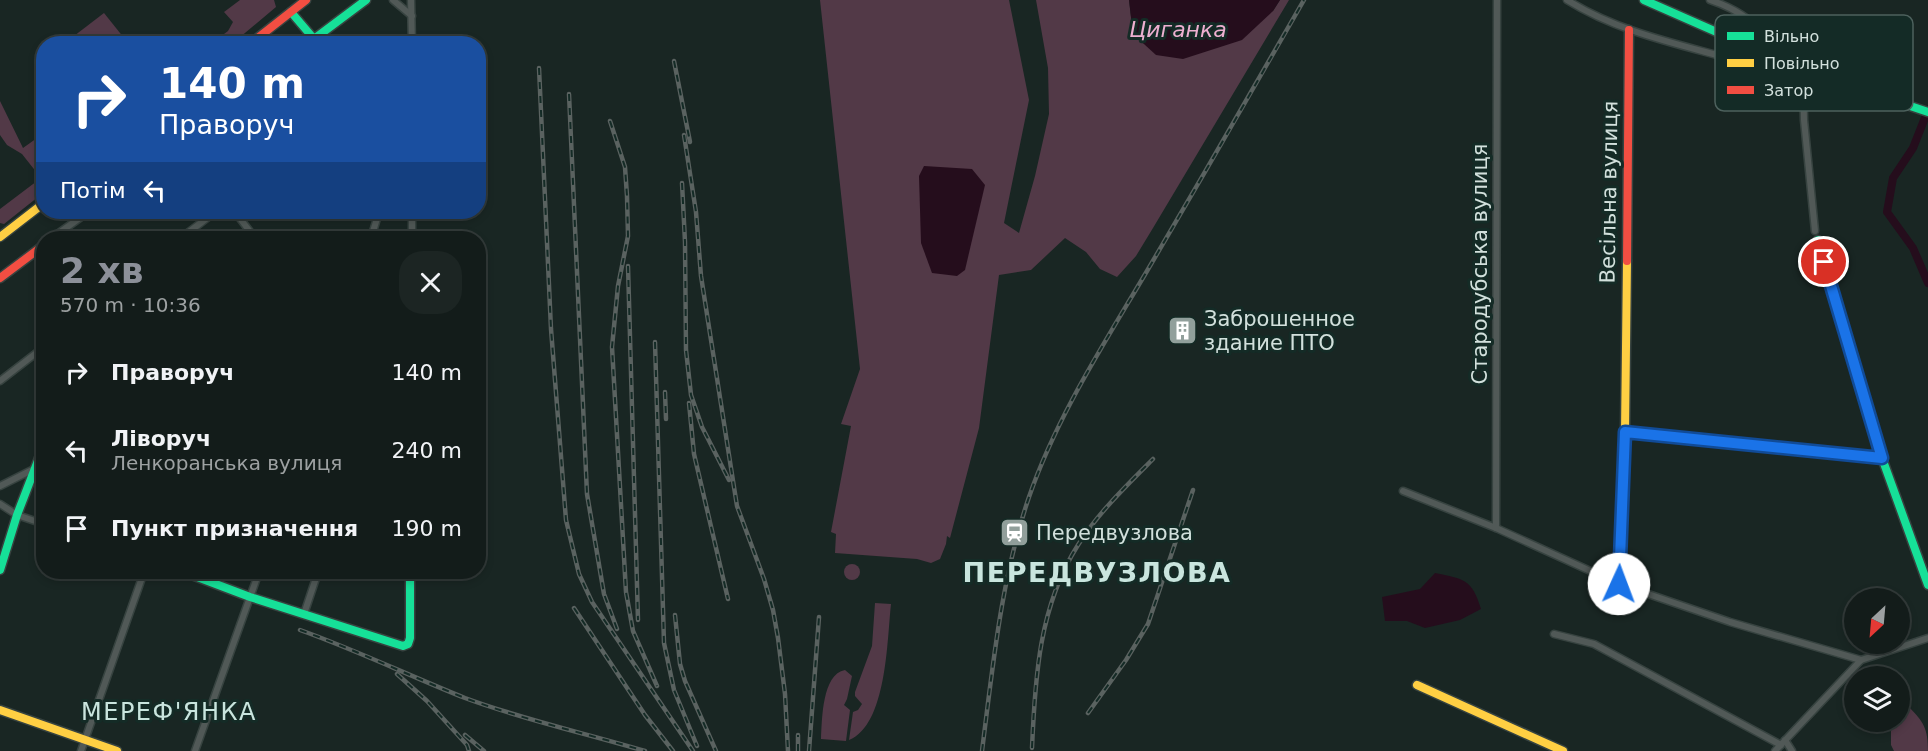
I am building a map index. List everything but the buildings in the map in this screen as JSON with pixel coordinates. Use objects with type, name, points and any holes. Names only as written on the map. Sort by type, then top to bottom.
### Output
[{"type":"main road","points":[[260,36],[306,0]]},
{"type":"main road","points":[[318,36],[366,0]]},
{"type":"main road","points":[[1644,0],[1715,31]]},
{"type":"main road","points":[[291,12],[308,36]]},
{"type":"main road","name":"Весільна вулиця","points":[[1619,584],[1625,432],[1629,30]]},
{"type":"main road","points":[[0,237],[36,209]]},
{"type":"main road","points":[[1818,240],[1882,458],[1928,585]]},
{"type":"main road","points":[[0,278],[36,251]]},
{"type":"main road","points":[[0,570],[36,464]]},
{"type":"main road","points":[[202,579],[250,597],[403,646],[408,644],[410,638],[410,579]]},
{"type":"main road","points":[[1417,685],[1563,751]]},
{"type":"main road","points":[[0,710],[117,751]]},
{"type":"street","points":[[393,0],[412,16]]},
{"type":"street","points":[[411,0],[412,36]]},
{"type":"street","name":"Стародубська вулиця","points":[[1496,528],[1497,0]]},
{"type":"street","points":[[1567,0],[1586,12],[1629,30],[1715,54]]},
{"type":"street","points":[[1710,0],[1740,15]]},
{"type":"street","points":[[1804,111],[1815,231]]},
{"type":"street","points":[[62,231],[78,219]]},
{"type":"street","points":[[190,231],[206,219]]},
{"type":"street","points":[[240,219],[250,231]]},
{"type":"street","points":[[0,381],[36,353]]},
{"type":"street","points":[[1625,432],[1882,458]]},
{"type":"street","points":[[0,486],[34,469]]},
{"type":"street","points":[[1403,491],[1496,528],[1619,584],[1730,622],[1861,660]]},
{"type":"street","points":[[0,504],[17,515],[36,521]]},
{"type":"street","points":[[81,751],[142,579]]},
{"type":"street","points":[[195,751],[256,579]]},
{"type":"street","points":[[304,614],[316,579]]},
{"type":"street","points":[[1554,634],[1594,644],[1783,742],[1792,751]]},
{"type":"street","points":[[1775,751],[1861,660],[1928,638]]},
{"type":"shaded area","points":[[240,0],[274,0],[276,7],[241,36],[221,36],[228,31],[233,22],[224,12]]},
{"type":"shaded area","points":[[820,0],[1009,0],[1029,100],[1004,223],[1019,233],[1049,114],[1048,68],[1036,0],[1129,0],[1133,34],[1273,11],[1280,0],[1289,0],[1136,256],[1117,277],[1100,269],[1086,252],[1065,238],[1031,270],[999,275],[979,428],[950,538],[947,536],[940,559],[931,563],[917,559],[835,553],[836,534],[831,532],[851,426],[841,424],[860,369]]},
{"type":"shaded area","points":[[104,13],[122,36],[74,36]]},
{"type":"shaded area","points":[[0,101],[23,148],[36,139],[36,172],[22,154],[7,145],[0,135]]},
{"type":"shaded area","points":[[36,182],[36,199],[4,224],[0,223],[0,209]]},
{"type":"shaded area","points":[[849,564],[855,564],[860,572],[858,578],[849,580],[844,575],[844,569]]},
{"type":"shaded area","points":[[875,603],[891,604],[883,680],[871,717],[862,731],[849,740],[853,712],[858,710],[862,704],[855,696],[855,692],[872,646]]},
{"type":"shaded area","points":[[845,670],[852,676],[844,705],[850,710],[846,741],[821,739],[823,710],[828,689],[837,673]]},
{"type":"shaded area","points":[[1910,708],[1924,726],[1928,751],[1894,751],[1891,745],[1891,732],[1910,732]]},
{"type":"water","name":"Циганка","points":[[1129,0],[1280,0],[1273,11],[1242,40],[1183,59],[1156,55],[1133,34]]},
{"type":"water","points":[[924,166],[972,169],[985,185],[965,270],[957,276],[932,273],[921,243],[919,176]]},
{"type":"water","points":[[1435,573],[1465,582],[1474,592],[1481,609],[1460,620],[1425,628],[1407,621],[1385,621],[1382,597],[1420,589]]},
{"type":"waterway","points":[[1928,110],[1913,148],[1893,178],[1887,212],[1913,248],[1928,283]]},
{"type":"railway","points":[[982,751],[994,654],[1011,559],[1040,467],[1082,381],[1304,0]]},
{"type":"railway","points":[[674,61],[690,142]]},
{"type":"railway","points":[[539,68],[551,329],[566,520],[579,574],[592,602],[693,751]]},
{"type":"railway","points":[[569,94],[587,494],[604,594],[617,629]]},
{"type":"railway","points":[[610,121],[625,167],[627,196],[628,236],[618,286],[612,347],[626,592],[633,631],[657,686]]},
{"type":"railway","points":[[684,135],[696,212],[701,276],[737,506],[773,610],[785,694],[788,751]]},
{"type":"railway","points":[[682,183],[686,350],[691,395],[702,427],[729,480]]},
{"type":"railway","points":[[628,266],[638,620]]},
{"type":"railway","points":[[655,342],[664,643],[674,690],[697,746]]},
{"type":"railway","points":[[665,392],[666,419]]},
{"type":"railway","points":[[689,403],[694,454],[728,599]]},
{"type":"railway","points":[[1032,748],[1035,695],[1042,643],[1047,618],[1065,568],[1094,522],[1153,459]]},
{"type":"railway","points":[[1088,713],[1126,660],[1148,624],[1193,490]]},
{"type":"railway","points":[[574,608],[645,715],[673,751]]},
{"type":"railway","points":[[675,615],[680,664],[685,681],[716,751]]},
{"type":"railway","points":[[809,751],[819,617]]},
{"type":"railway","points":[[300,630],[487,706],[645,751]]},
{"type":"railway","points":[[397,674],[427,701],[467,745],[469,751]]},
{"type":"railway","points":[[465,735],[484,751]]},
{"type":"railway","points":[[798,735],[798,751]]},
{"type":"traffic: fast","points":[[318,36],[366,0]]},
{"type":"traffic: fast","points":[[1644,0],[1715,31]]},
{"type":"traffic: fast","points":[[291,12],[311,36]]},
{"type":"traffic: fast","points":[[1913,107],[1928,112]]},
{"type":"traffic: fast","points":[[1818,240],[1882,458],[1928,585]]},
{"type":"traffic: fast","points":[[0,570],[17,515],[36,466]]},
{"type":"traffic: fast","points":[[202,579],[250,597],[403,646],[408,644],[410,638],[410,579]]},
{"type":"traffic: slow","points":[[0,237],[36,209]]},
{"type":"traffic: slow","points":[[1619,584],[1625,432],[1627,261]]},
{"type":"traffic: slow","points":[[1417,685],[1563,751]]},
{"type":"traffic: slow","points":[[0,710],[117,751]]},
{"type":"traffic: jam","points":[[260,36],[306,0]]},
{"type":"traffic: jam","points":[[1627,261],[1629,30]]},
{"type":"traffic: jam","points":[[0,278],[36,251]]},
{"type":"place","name":"Заброшенное здание ПТО","points":[[1183,331]]},
{"type":"place","name":"Передвузлова","points":[[1015,533]]},
{"type":"district","name":"ПЕРЕДВУЗЛОВА","points":[[1097,573]]},
{"type":"district","name":"МЕРЕФ'ЯНКА","points":[[169,712]]},
{"type":"route","points":[[1619,584],[1625,432],[1882,458],[1824,262]]}]
